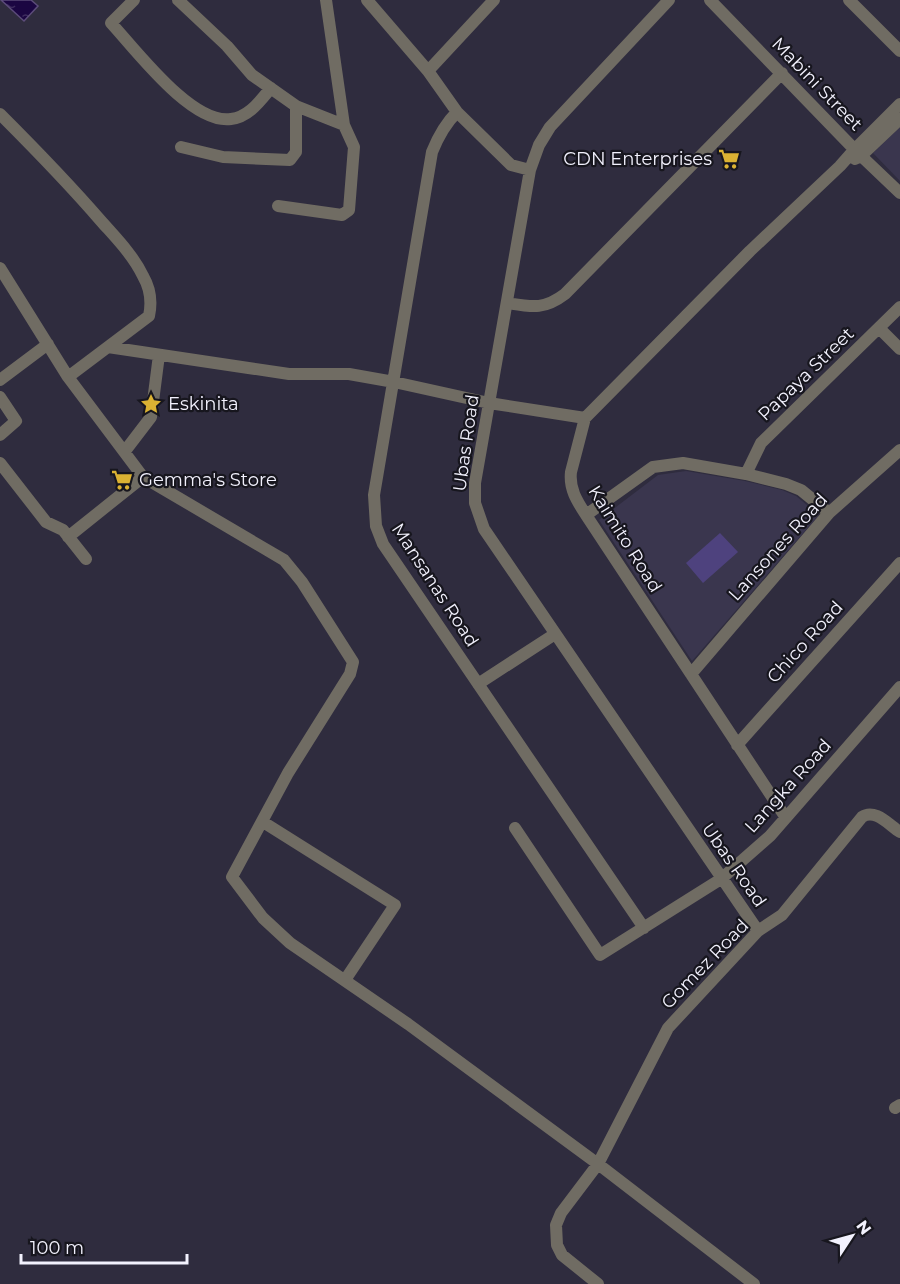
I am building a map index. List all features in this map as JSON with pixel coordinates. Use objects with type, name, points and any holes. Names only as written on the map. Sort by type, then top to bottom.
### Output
[{"type":"street","points":[[134,0],[111,23],[174,92],[194,107],[218,119],[233,119],[248,113],[271,88]]},
{"type":"street","points":[[177,0],[227,46],[252,75],[296,106],[344,125]]},
{"type":"street","points":[[278,206],[342,215],[349,210],[354,147],[344,125],[326,0]]},
{"type":"street","points":[[367,0],[428,71],[457,112],[510,165],[530,170]]},
{"type":"street","points":[[428,71],[494,0]]},
{"type":"street","name":"Ubas Road","points":[[669,0],[550,127],[539,145],[530,170],[475,483],[475,503],[484,529],[758,932]]},
{"type":"street","name":"Mabini Street","points":[[710,0],[900,193]]},
{"type":"street","points":[[849,0],[900,51]]},
{"type":"street","points":[[507,303],[537,307],[554,302],[565,294],[782,73]]},
{"type":"street","points":[[858,152],[900,104]]},
{"type":"street","points":[[181,147],[223,157],[290,160],[296,152],[296,106]]},
{"type":"street","name":"Mansanas Road","points":[[457,112],[443,129],[432,152],[374,495],[376,526],[383,544],[644,927]]},
{"type":"street","points":[[0,114],[69,184],[130,254],[144,277],[150,296],[149,316],[68,377]]},
{"type":"street","points":[[108,347],[290,374],[350,374],[489,403],[585,418],[750,251],[840,166],[900,119]]},
{"type":"street","points":[[0,268],[68,377],[143,477],[284,560],[302,582],[354,662],[350,674],[288,773],[232,877],[249,901],[290,942],[408,1024],[598,1164],[754,1284]]},
{"type":"street","name":"Papaya Street","points":[[746,474],[761,444],[900,307]]},
{"type":"street","points":[[879,328],[900,349]]},
{"type":"street","points":[[0,380],[48,344]]},
{"type":"street","points":[[125,452],[151,417],[159,355]]},
{"type":"street","points":[[0,398],[16,420],[0,435]]},
{"type":"street","name":"Kaimito Road","points":[[585,418],[570,479],[574,495],[786,818]]},
{"type":"street","name":"Lansones Road","points":[[691,674],[829,513],[900,450]]},
{"type":"street","points":[[0,463],[46,522],[63,530],[86,559]]},
{"type":"street","points":[[585,515],[653,466],[683,463],[746,474],[786,484],[801,490],[829,513]]},
{"type":"street","points":[[68,537],[143,477]]},
{"type":"street","name":"Chico Road","points":[[737,745],[900,562]]},
{"type":"street","points":[[478,684],[555,634]]},
{"type":"street","name":"Langka Road","points":[[515,828],[600,955],[721,879],[770,836],[900,687]]},
{"type":"street","points":[[890,699],[900,708]]},
{"type":"street","name":"Gomez Road","points":[[598,1284],[562,1255],[557,1245],[556,1225],[561,1213],[598,1164],[664,1033],[758,932],[782,915],[866,814],[873,813],[900,832]]},
{"type":"street","points":[[263,822],[395,905],[345,981]]},
{"type":"shaded area","points":[[900,127],[900,181],[873,153]]},
{"type":"shaded area","points":[[686,471],[782,490],[796,496],[819,515],[692,661],[599,520],[658,475]]},
{"type":"shaded area","points":[[720,533],[738,552],[703,583],[686,563]]},
{"type":"water","points":[[1,0],[31,0],[38,6],[24,21]]},
{"type":"place","name":"CDN Enterprises","points":[[729,159]]},
{"type":"place","name":"Eskinita","points":[[151,404]]},
{"type":"place","name":"Gemma's Store","points":[[122,480]]}]
